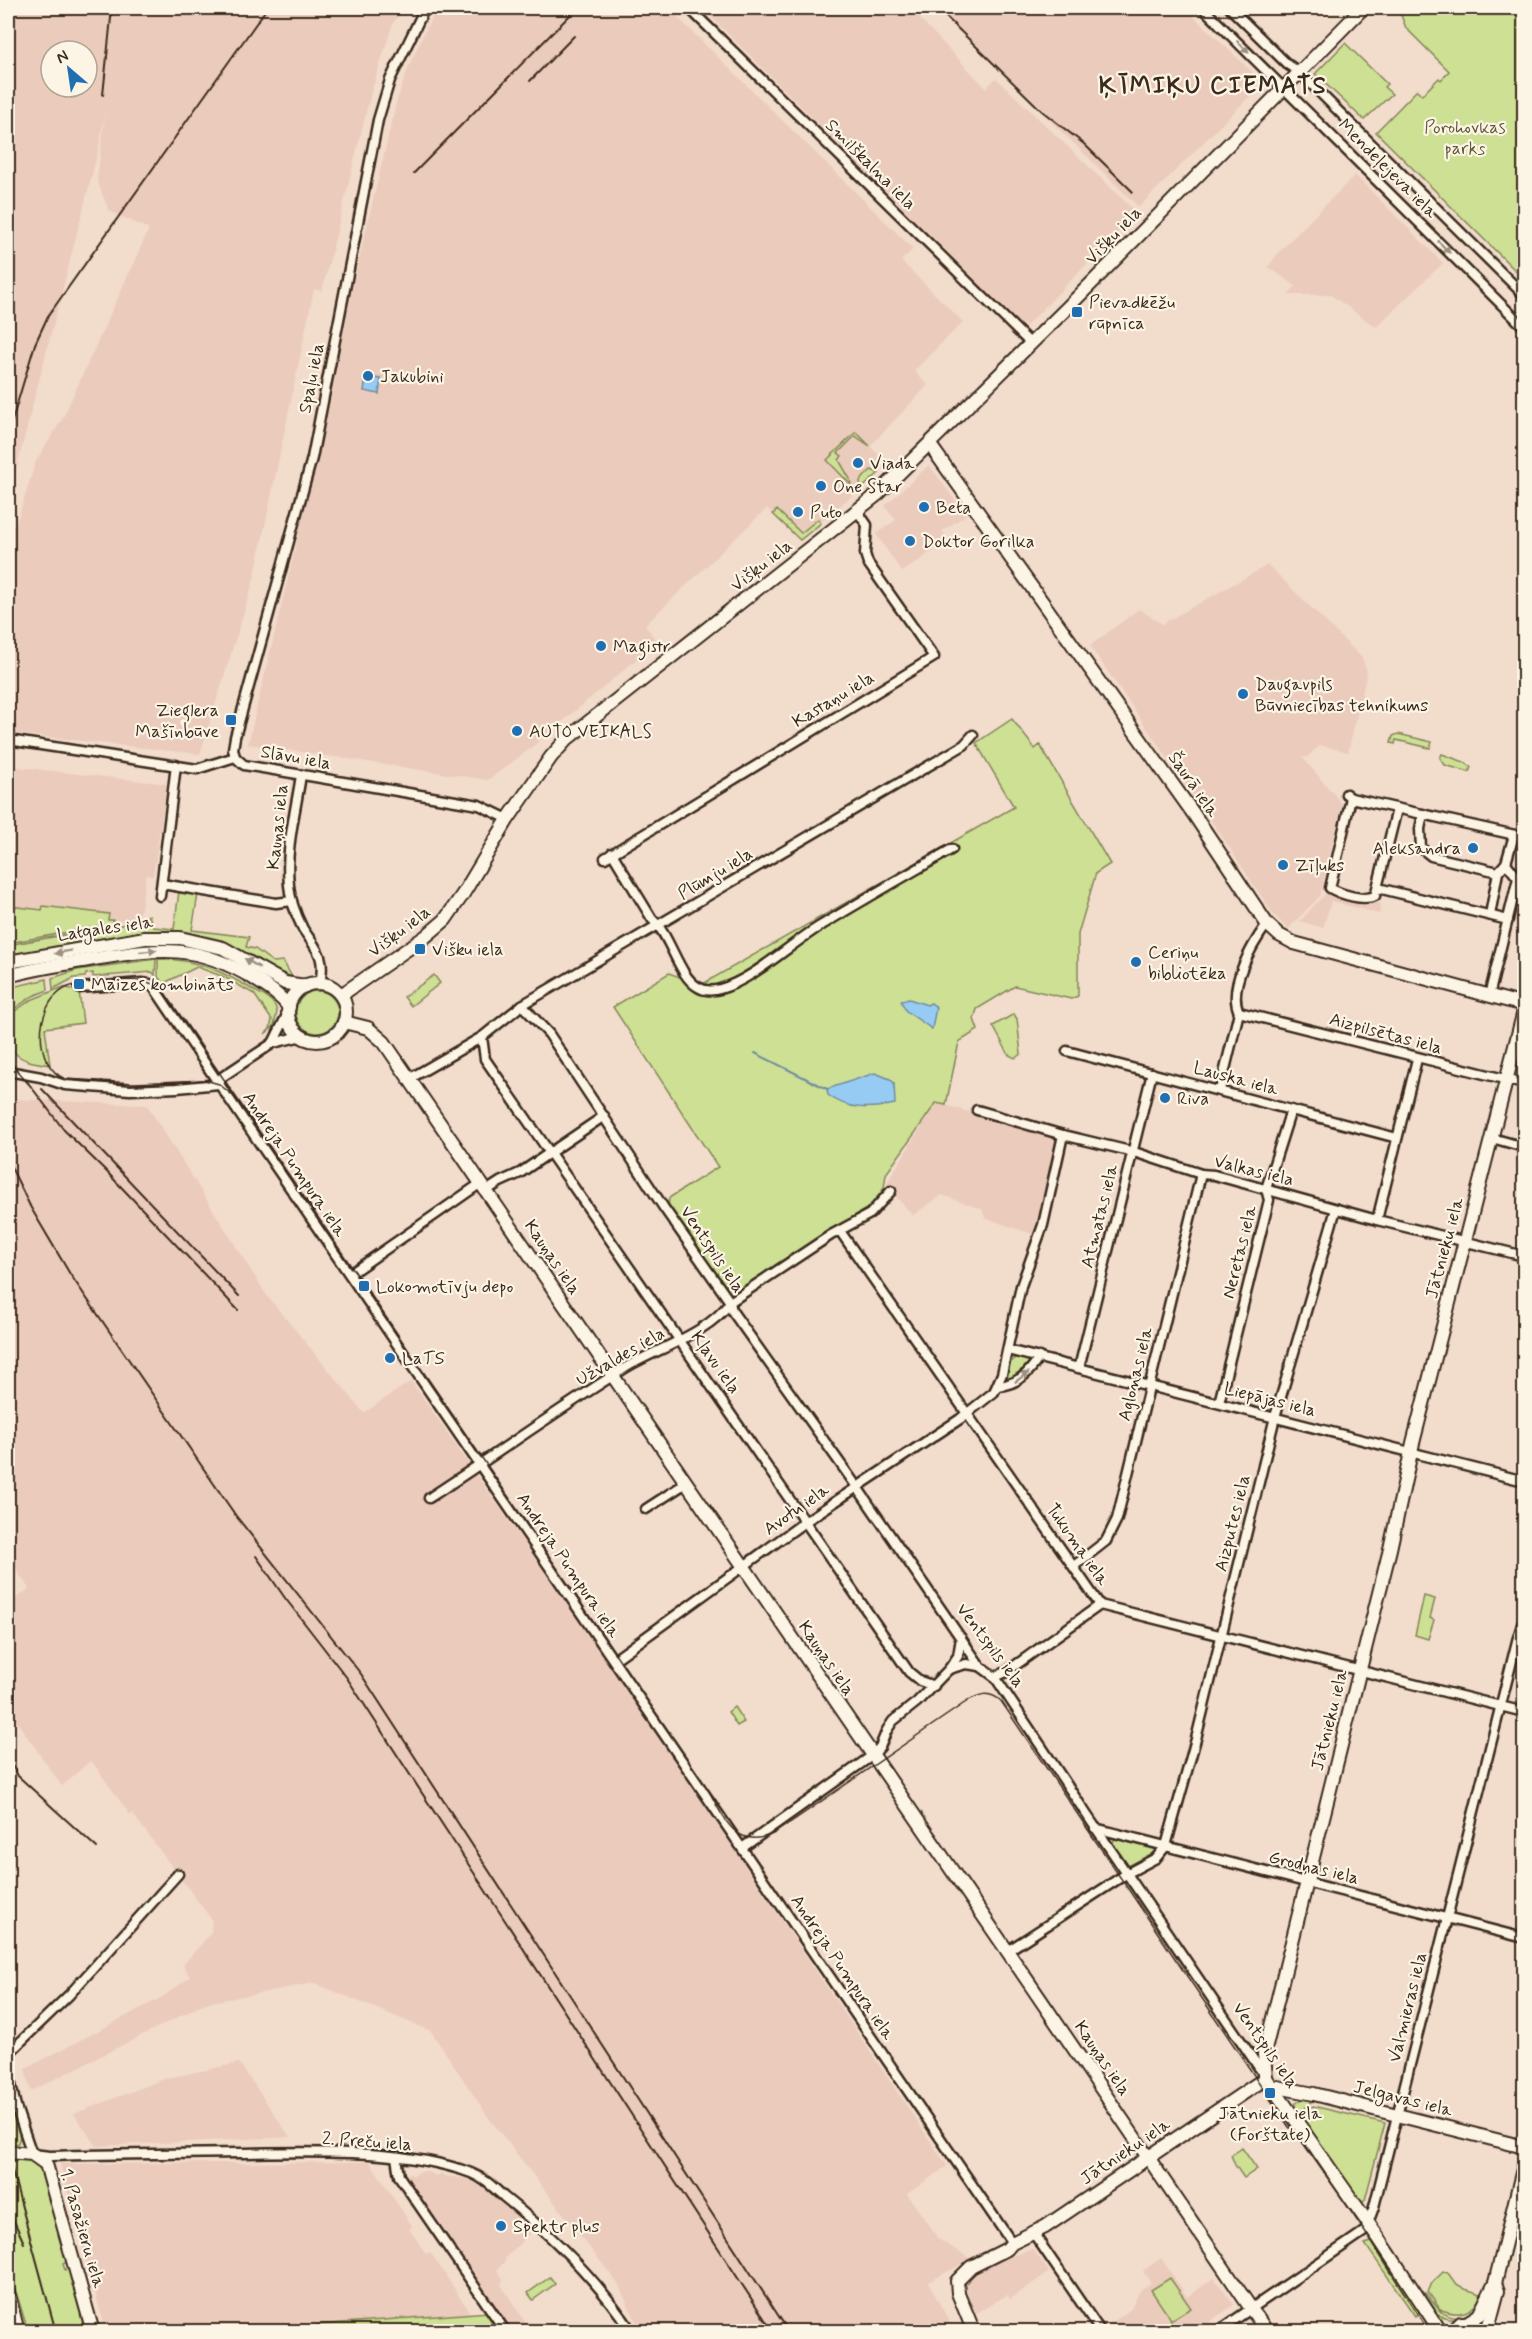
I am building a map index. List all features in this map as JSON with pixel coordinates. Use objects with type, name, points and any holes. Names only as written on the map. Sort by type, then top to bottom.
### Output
[{"type":"street","name":"Spaļu iela","points":[[235,757],[233,749],[235,737],[312,458],[378,120],[390,80],[425,8]]},
{"type":"street","name":"Smilškalna iela","points":[[689,8],[1031,344]]},
{"type":"street","name":"Mendeļejeva iela","points":[[1203,8],[1524,327]]},
{"type":"street","name":"Mendeļejeva iela","points":[[1230,8],[1287,64],[1299,72],[1524,295]]},
{"type":"street","name":"Višķu iela","points":[[341,996],[425,937],[444,920],[463,894],[508,819],[551,757],[567,739],[858,512],[930,445],[1363,8]]},
{"type":"street","name":"Šaurā iela","points":[[930,445],[1193,813],[1267,924],[1279,935],[1294,943],[1524,1005]]},
{"type":"street","name":"Kastaņu iela","points":[[659,925],[652,919],[609,855],[934,657],[868,564],[865,554],[867,525],[858,512]]},
{"type":"street","name":"Plūmju iela","points":[[410,1079],[482,1042],[522,1005],[964,745],[973,735]]},
{"type":"street","name":"Slāvu iela","points":[[8,740],[197,769],[235,757],[244,765],[479,805],[508,819]]},
{"type":"street","points":[[160,896],[176,765]]},
{"type":"street","name":"Kauņas iela","points":[[301,774],[288,866],[292,901],[303,928],[320,953],[323,964],[320,983]]},
{"type":"street","points":[[1397,809],[1376,896],[1368,899],[1337,892],[1330,888],[1349,796],[1524,837]]},
{"type":"street","points":[[1423,814],[1420,829],[1421,849],[1431,856],[1498,872]]},
{"type":"street","points":[[1490,915],[1498,872],[1506,863],[1514,835]]},
{"type":"street","points":[[659,925],[693,984],[699,989],[718,990],[748,975],[816,928],[952,849]]},
{"type":"street","points":[[1489,996],[1518,878],[1506,863]]},
{"type":"street","points":[[162,884],[276,903],[292,901]]},
{"type":"street","points":[[1378,888],[1508,920]]},
{"type":"street","points":[[1220,1090],[1239,1012],[1234,1001],[1244,962],[1267,924]]},
{"type":"street","name":"Latgales iela","points":[[8,962],[136,940],[180,938],[223,948],[285,983],[305,986]]},
{"type":"street","name":"Latgales iela","points":[[8,976],[48,966],[142,951],[183,951],[213,958],[240,970],[275,992],[289,1010]]},
{"type":"street","points":[[79,988],[142,982],[150,984],[219,1084]]},
{"type":"street","points":[[273,1042],[289,1010],[293,996],[305,986],[320,983],[332,987],[341,996],[345,1007],[344,1022],[337,1032],[326,1039],[314,1040],[302,1036],[292,1025],[289,1010]]},
{"type":"street","name":"Ventspils iela","points":[[522,1005],[549,1034],[664,1208],[730,1302],[732,1311],[980,1666],[995,1677],[1126,1874],[1441,2331]]},
{"type":"street","name":"Jātnieku iela","points":[[974,2331],[958,2293],[957,2281],[971,2266],[1007,2249],[1012,2243],[1034,2234],[1148,2158],[1269,2082],[1264,2054],[1411,1452],[1524,1011]]},
{"type":"street","name":"Aizpilsētas iela","points":[[1239,1012],[1524,1084]]},
{"type":"street","name":"Kauņas iela","points":[[344,1022],[366,1027],[374,1032],[410,1079],[612,1376],[1009,1950],[1267,2331]]},
{"type":"street","points":[[219,1084],[222,1077],[273,1042],[302,1036]]},
{"type":"street","name":"Kļavu iela","points":[[482,1042],[485,1059],[909,1672],[920,1681],[934,1686]]},
{"type":"street","name":"Lauska iela","points":[[1067,1052],[1220,1090],[1397,1138]]},
{"type":"street","points":[[1377,1220],[1418,1059]]},
{"type":"street","name":"Andreja Pumpura iela","points":[[8,1071],[41,1077],[65,1085],[130,1090],[219,1084],[1012,2243]]},
{"type":"street","name":"Atmatas iela","points":[[1079,1368],[1152,1073]]},
{"type":"street","name":"Valkas iela","points":[[977,1110],[1063,1135],[1134,1152],[1201,1174],[1214,1175],[1377,1220],[1524,1256]]},
{"type":"street","name":"Neretas iela","points":[[1219,1403],[1269,1200],[1266,1189],[1291,1110]]},
{"type":"street","points":[[350,1274],[484,1187],[551,1153],[604,1116]]},
{"type":"street","points":[[998,1386],[1021,1286],[1043,1225],[1063,1135]]},
{"type":"street","points":[[1492,1138],[1524,1147]]},
{"type":"street","name":"Aglonas iela","points":[[1074,1566],[1106,1541],[1117,1519],[1201,1174]]},
{"type":"street","name":"Užvaldes iela","points":[[429,1497],[481,1465],[612,1376],[681,1340],[717,1317],[730,1302],[870,1214],[891,1191]]},
{"type":"street","name":"Aizputes iela","points":[[1166,1846],[1196,1739],[1275,1417],[1336,1209]]},
{"type":"street","name":"Tukuma iela","points":[[840,1231],[1100,1605],[1524,1712]]},
{"type":"street","name":"Liepājas iela","points":[[1008,1350],[1524,1481]]},
{"type":"street","name":"Avotu iela","points":[[614,1660],[806,1521],[968,1413],[988,1398],[998,1386],[1009,1386],[1032,1369],[1040,1357]]},
{"type":"street","points":[[646,1509],[686,1483]]},
{"type":"street","points":[[995,1677],[1006,1672],[1100,1605]]},
{"type":"street","name":"Valmieras iela","points":[[1217,2331],[1365,2231],[1374,2207],[1524,1618]]},
{"type":"street","points":[[742,1848],[873,1755],[880,1747],[893,1721],[934,1686],[949,1669],[958,1656],[961,1638]]},
{"type":"street","points":[[949,1669],[966,1664],[980,1666]]},
{"type":"street","name":"Grodņas iela","points":[[1095,1828],[1524,1938]]},
{"type":"street","points":[[1009,1950],[1126,1874],[1156,1858],[1166,1846]]},
{"type":"street","points":[[8,2054],[69,1995],[178,1874]]},
{"type":"street","name":"1. Pasažieru iela","points":[[8,2072],[16,2107],[32,2154],[45,2164],[51,2177],[93,2331]]},
{"type":"street","name":"Jelgavas iela","points":[[1269,2082],[1524,2148]]},
{"type":"street","points":[[8,2152],[32,2154]]},
{"type":"street","name":"2. Preču iela","points":[[32,2154],[50,2156],[284,2152],[396,2157],[472,2173],[484,2180],[539,2226],[601,2290],[632,2331]]},
{"type":"street","points":[[396,2157],[399,2176],[506,2331]]},
{"type":"street","points":[[1460,2326],[1479,2315],[1495,2283],[1524,2165]]},
{"type":"street","points":[[1034,2234],[1101,2331]]},
{"type":"street","points":[[1486,2331],[1498,2291],[1495,2283]]},
{"type":"street","points":[[8,2292],[18,2331]]},
{"type":"street","name":"Ventspils iela","points":[[1428,2310],[1446,2322],[1460,2326],[1479,2325],[1486,2331]]},
{"type":"shaded area","points":[[8,8],[404,8],[393,23],[371,92],[322,291],[314,289],[254,579],[200,754],[8,733],[8,523],[16,525],[36,461],[63,418],[149,229],[109,211],[97,180],[106,107],[98,151],[8,501]]},
{"type":"shaded area","points":[[439,8],[668,8],[913,249],[901,261],[963,322],[914,371],[928,385],[870,446],[887,464],[802,537],[776,511],[773,514],[767,508],[645,625],[657,642],[531,748],[488,780],[248,744],[330,404],[352,289],[397,100],[411,61]]},
{"type":"shaded area","points":[[702,8],[929,8],[919,18],[986,88],[996,78],[1137,213],[1026,326],[1018,322]]},
{"type":"shaded area","points":[[935,8],[1185,8],[1255,75],[1251,95],[1139,207]]},
{"type":"shaded area","points":[[1355,175],[1443,263],[1376,327],[1331,295],[1288,295],[1296,286],[1268,267],[1280,251]]},
{"type":"shaded area","points":[[929,465],[966,515],[942,531],[949,540],[902,572],[876,534],[896,520],[885,506]]},
{"type":"shaded area","name":"Daugavpils Būvniecības tehnikums","points":[[1268,565],[1362,658],[1367,672],[1348,752],[1320,745],[1307,757],[1302,757],[1342,804],[1320,896],[1288,929],[1273,914],[1090,646],[1139,609],[1162,624]]},
{"type":"shaded area","points":[[8,766],[167,784],[153,876],[146,875],[141,908],[137,918],[129,922],[108,920],[109,915],[43,907],[43,910],[10,906],[8,895]]},
{"type":"shaded area","points":[[1327,892],[1381,904],[1379,914],[1331,901],[1323,928],[1300,921]]},
{"type":"shaded area","points":[[8,1099],[147,1105],[267,1296],[364,1413],[411,1381],[640,1709],[947,2166],[907,2194],[938,2239],[971,2259],[928,2282],[954,2331],[641,2331],[618,2284],[489,2118],[431,2031],[314,1983],[206,2003],[31,2091],[25,2069],[161,1998],[190,1977],[183,1965],[211,1933],[212,1920],[132,1813],[130,1815],[91,1760],[62,1786],[8,1709],[8,1609],[16,1598],[29,1589],[8,1556]]},
{"type":"shaded area","points":[[936,1102],[1058,1140],[1033,1234],[985,1218],[982,1209],[942,1195],[913,1215],[897,1198],[887,1183]]},
{"type":"shaded area","points":[[239,2063],[290,2137],[96,2146],[74,2114],[164,2079]]},
{"type":"shaded area","points":[[370,2162],[412,2226],[409,2229],[426,2254],[430,2252],[471,2314],[318,2325],[318,2332],[106,2331],[60,2164]]},
{"type":"shaded area","points":[[426,2171],[436,2176],[442,2173],[444,2176],[470,2179],[488,2188],[533,2230],[505,2258],[506,2260],[497,2270],[503,2279],[501,2285],[531,2331],[502,2331],[400,2180],[410,2173],[412,2176]]},
{"type":"shaded area","points":[[1033,2249],[1049,2272],[1010,2299],[1007,2295],[973,2315],[963,2289],[970,2275],[985,2265]]},
{"type":"shaded area","points":[[1161,2258],[1187,2297],[1214,2278],[1234,2305],[1196,2331],[1115,2331],[1110,2324],[1131,2309],[1140,2290],[1151,2283],[1143,2271]]},
{"type":"green space","name":"Porohovkas parks","points":[[1393,8],[1524,8],[1524,279],[1376,132],[1417,90],[1422,95],[1449,71],[1406,28],[1401,15]]},
{"type":"green space","points":[[1345,43],[1387,84],[1384,87],[1392,94],[1364,120],[1315,74]]},
{"type":"green space","points":[[856,432],[870,446],[855,436],[838,453],[842,456],[839,460],[851,485],[827,460]]},
{"type":"green space","points":[[871,470],[879,473],[861,489],[860,481]]},
{"type":"green space","points":[[777,510],[801,533],[818,519],[821,523],[800,540],[773,514]]},
{"type":"green space","points":[[1012,719],[1035,749],[1040,745],[1110,864],[1096,873],[1078,934],[1078,996],[1071,999],[1015,986],[977,1009],[974,1019],[978,1030],[959,1042],[946,1105],[936,1103],[886,1174],[884,1188],[872,1205],[738,1290],[721,1283],[668,1208],[669,1198],[718,1167],[613,1007],[669,973],[701,985],[1014,807],[976,743]]},
{"type":"green space","points":[[1398,734],[1432,742],[1430,748],[1396,740],[1395,744],[1391,743],[1393,736]]},
{"type":"green space","points":[[1442,754],[1464,762],[1471,767],[1469,772],[1445,765],[1440,758]]},
{"type":"green space","points":[[179,891],[198,894],[192,930],[249,937],[246,947],[255,949],[273,962],[283,961],[292,977],[282,973],[280,975],[254,957],[224,941],[182,931],[144,932],[8,956],[8,945],[137,922],[149,915],[153,927],[174,929]]},
{"type":"green space","points":[[8,895],[10,906],[42,910],[43,906],[109,914],[108,920],[113,920],[113,924],[8,943]]},
{"type":"green space","points":[[156,959],[155,975],[152,972],[93,977],[93,973],[86,974],[85,977],[74,978],[53,989],[52,978],[77,970]]},
{"type":"green space","points":[[158,959],[184,961],[209,968],[232,978],[272,1001],[277,1012],[274,1026],[265,1034],[270,1029],[272,1020],[254,994],[224,977],[197,967],[164,983],[158,977]]},
{"type":"green space","points":[[434,975],[440,983],[411,1006],[404,997]]},
{"type":"green space","points":[[47,979],[48,990],[33,996],[8,1013],[8,988]]},
{"type":"green space","points":[[63,987],[79,991],[83,1023],[45,1028],[50,1065],[28,1061],[20,1057],[15,1053],[9,1039],[8,1016],[31,1000]]},
{"type":"green space","points":[[317,991],[325,992],[332,997],[337,1004],[337,1020],[332,1027],[325,1032],[317,1033],[309,1032],[302,1027],[297,1020],[296,1012],[297,1004],[302,997],[309,992]]},
{"type":"green space","points":[[1014,1014],[1017,1019],[1021,1054],[1015,1058],[1009,1055],[993,1026]]},
{"type":"green space","points":[[1017,1357],[1028,1360],[1031,1365],[1008,1382],[1006,1381],[1009,1364]]},
{"type":"green space","points":[[1424,1596],[1435,1599],[1430,1618],[1434,1620],[1428,1639],[1415,1635]]},
{"type":"green space","points":[[734,1707],[744,1722],[737,1726],[728,1712]]},
{"type":"green space","points":[[1118,1837],[1155,1847],[1156,1853],[1131,1867],[1127,1866],[1112,1844]]},
{"type":"green space","points":[[8,2087],[20,2136],[18,2143],[9,2147]]},
{"type":"green space","points":[[1304,2098],[1312,2100],[1297,2114],[1294,2109],[1295,2104]]},
{"type":"green space","points":[[1313,2106],[1385,2123],[1365,2200],[1361,2204],[1298,2116]]},
{"type":"green space","points":[[1242,2148],[1257,2169],[1244,2178],[1231,2155]]},
{"type":"green space","points":[[8,2156],[30,2160],[43,2171],[67,2262],[63,2264],[65,2270],[69,2269],[85,2331],[28,2331],[8,2275]]},
{"type":"green space","points":[[1375,2241],[1420,2311],[1415,2316],[1365,2244]]},
{"type":"green space","points":[[1443,2272],[1448,2273],[1455,2283],[1465,2289],[1481,2294],[1470,2310],[1453,2313],[1440,2309],[1428,2292],[1432,2283]]},
{"type":"green space","points":[[550,2277],[555,2284],[533,2300],[528,2293]]},
{"type":"green space","points":[[1170,2278],[1191,2308],[1171,2320],[1151,2290]]},
{"type":"green space","points":[[1426,2293],[1436,2307],[1448,2316],[1462,2316],[1478,2306],[1479,2311],[1460,2318],[1447,2319],[1436,2311],[1424,2294]]},
{"type":"green space","points":[[489,2312],[502,2331],[318,2332],[317,2325]]},
{"type":"water","points":[[366,377],[381,379],[379,394],[364,391]]},
{"type":"water","points":[[909,999],[927,1005],[931,1003],[936,1007],[932,1029],[906,1011],[901,1001]]},
{"type":"water","points":[[875,1073],[894,1083],[895,1104],[877,1107],[852,1106],[828,1095],[827,1089]]},
{"type":"waterway","points":[[755,1053],[827,1089]]},
{"type":"tram line","points":[[237,1099],[219,1084],[205,1080],[134,1083],[65,1079],[55,1072],[47,1061],[43,1049],[41,1035],[47,1008],[54,997],[64,989],[82,983],[140,981],[151,983],[163,990],[709,1791],[733,1830],[750,1838],[762,1838],[775,1833],[966,1702],[984,1694],[992,1695],[1001,1701],[1289,2127],[1303,2141]]},
{"type":"tram line","points":[[1299,2135],[1429,2332]]},
{"type":"railway","points":[[103,95],[112,8]]},
{"type":"railway","points":[[8,434],[35,344],[48,316],[267,8]]},
{"type":"railway","points":[[414,173],[577,8]]},
{"type":"railway","points":[[937,8],[1042,111],[1084,144],[1133,192]]},
{"type":"railway","points":[[530,81],[574,36]]},
{"type":"railway","points":[[8,1060],[64,1130],[238,1310]]},
{"type":"railway","points":[[42,1089],[239,1296]]},
{"type":"railway","points":[[8,1161],[31,1208],[70,1274],[236,1516],[361,1674],[789,2332]]},
{"type":"railway","points":[[256,1556],[285,1598],[347,1678],[773,2332]]},
{"type":"railway","points":[[8,1758],[18,1776],[97,1848]]},
{"type":"railway","points":[[8,2156],[56,2332]]},
{"type":"railway","points":[[8,2208],[24,2243]]},
{"type":"place","name":"Pievadkēžu rūpnīca","points":[[1077,312]]},
{"type":"place","name":"Jakubini","points":[[368,376]]},
{"type":"place","name":"Viada","points":[[858,463]]},
{"type":"place","name":"One Star","points":[[821,486]]},
{"type":"place","name":"Beta","points":[[924,507]]},
{"type":"place","name":"Puto","points":[[798,512]]},
{"type":"place","name":"Doktor Gorilka","points":[[910,541]]},
{"type":"place","name":"Magistr","points":[[601,646]]},
{"type":"place","name":"Daugavpils Būvniecības tehnikums","points":[[1243,694]]},
{"type":"place","name":"Zieglera Mašīnbūve","points":[[231,720]]},
{"type":"place","name":"AUTO VEIKALS","points":[[517,731]]},
{"type":"place","name":"Aleksandra","points":[[1473,848]]},
{"type":"place","name":"Zīļuks","points":[[1283,865]]},
{"type":"place","name":"Višku iela","points":[[420,949]]},
{"type":"place","name":"Ceriņu bibliotēka","points":[[1136,962]]},
{"type":"place","name":"Maizes kombināts","points":[[79,984]]},
{"type":"place","name":"Riva","points":[[1165,1098]]},
{"type":"place","name":"Lokomotīvju depo","points":[[364,1286]]},
{"type":"place","name":"LaTS","points":[[390,1358]]},
{"type":"place","name":"Jātnieku iela (Forštate)","points":[[1270,2093]]},
{"type":"place","name":"Spektr plus","points":[[501,2226]]},
{"type":"district","name":"ĶĪMIĶU CIEMATS","points":[[1213,85]]}]
